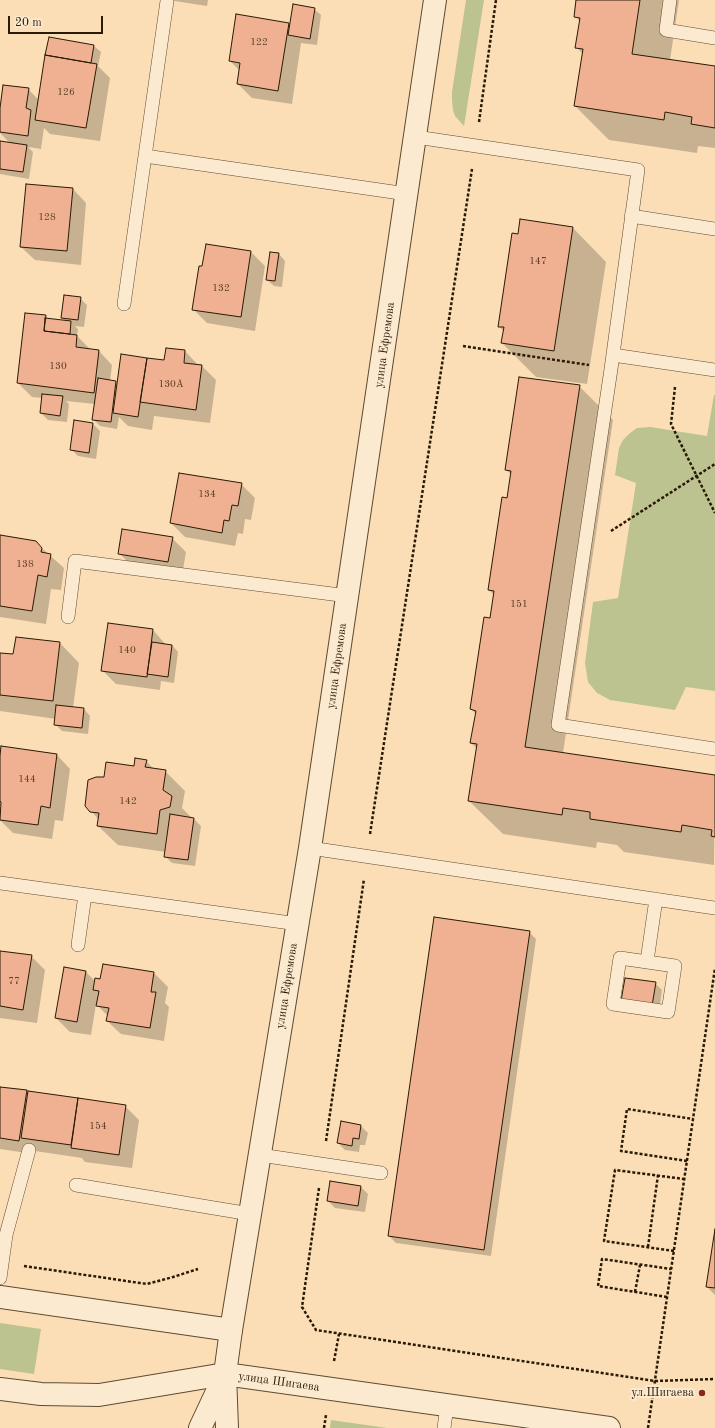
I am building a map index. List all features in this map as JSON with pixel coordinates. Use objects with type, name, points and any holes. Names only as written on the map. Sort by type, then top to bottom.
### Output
[{"type":"street","name":"улица Ефремова","points":[[231,1330],[310,848],[435,0]]},
{"type":"street","points":[[0,1297],[231,1330]]},
{"type":"street","name":"улица Шигаева","points":[[231,1330],[225,1374],[608,1428]]},
{"type":"street","points":[[0,1389],[41,1394],[99,1395],[225,1374]]},
{"type":"street","points":[[200,1428],[225,1374]]},
{"type":"street","points":[[225,1374],[227,1428]]},
{"type":"lane","points":[[670,0],[666,30],[715,38]]},
{"type":"lane","points":[[124,304],[167,1]]},
{"type":"lane","points":[[416,137],[638,170],[611,369],[558,725],[715,749]]},
{"type":"lane","points":[[145,156],[407,194]]},
{"type":"lane","points":[[631,216],[715,228]]},
{"type":"lane","points":[[613,355],[715,370]]},
{"type":"lane","points":[[68,617],[75,561],[348,596]]},
{"type":"lane","points":[[310,848],[715,908]]},
{"type":"lane","points":[[0,883],[298,924]]},
{"type":"lane","points":[[78,945],[85,895]]},
{"type":"lane","points":[[647,962],[656,899]]},
{"type":"lane","points":[[620,958],[647,962],[675,966],[668,1012],[613,1004],[620,958]]},
{"type":"lane","points":[[0,1278],[6,1235],[30,1150]]},
{"type":"lane","points":[[260,1155],[381,1173]]},
{"type":"lane","points":[[76,1185],[250,1214]]},
{"type":"lane","points":[[444,1428],[447,1406]]},
{"type":"path","points":[[370,836],[476,145],[496,0]]},
{"type":"path","points":[[463,346],[611,369]]},
{"type":"path","points":[[678,364],[671,424],[715,513]]},
{"type":"path","points":[[584,548],[715,464]]},
{"type":"path","points":[[367,856],[302,1307],[316,1330],[655,1381],[715,1378]]},
{"type":"path","points":[[648,1428],[715,968]]},
{"type":"path","points":[[687,1161],[621,1152],[627,1109],[693,1120]]},
{"type":"path","points":[[674,1251],[604,1241],[615,1170],[684,1179]]},
{"type":"path","points":[[648,1247],[658,1175]]},
{"type":"path","points":[[667,1297],[598,1286],[602,1259],[671,1269]]},
{"type":"path","points":[[2,1263],[147,1284],[198,1269]]},
{"type":"path","points":[[635,1292],[640,1265]]},
{"type":"green space","points":[[466,0],[484,0],[464,126],[455,116],[453,110],[452,92]]},
{"type":"green space","points":[[714,395],[715,691],[686,687],[675,710],[610,700],[597,693],[588,682],[585,663],[593,602],[618,598],[636,483],[615,475],[619,448],[623,440],[637,428],[650,427],[707,436]]},
{"type":"green space","points":[[0,1323],[41,1329],[34,1374],[0,1369]]},
{"type":"green space","points":[[331,1420],[387,1428],[330,1428]]},
{"type":"building","points":[[576,0],[640,0],[632,54],[715,66],[715,128],[691,124],[692,117],[665,112],[664,120],[574,106],[583,49],[575,48],[580,18],[574,17]]},
{"type":"building","points":[[293,4],[315,8],[310,39],[288,35]]},
{"type":"building","points":[[236,14],[289,23],[278,91],[237,84],[240,63],[229,61]]},
{"type":"building","points":[[49,37],[94,45],[91,63],[45,55]]},
{"type":"building","points":[[45,55],[97,64],[86,128],[35,120]]},
{"type":"building","points":[[3,85],[29,88],[26,108],[31,110],[28,136],[0,132],[0,108]]},
{"type":"building","points":[[0,141],[27,145],[23,172],[0,169]]},
{"type":"building","points":[[26,184],[73,188],[67,251],[20,247]]},
{"type":"building","points":[[520,219],[573,227],[554,351],[501,343],[504,327],[498,327],[512,233],[518,234]]},
{"type":"building","points":[[206,244],[251,251],[241,317],[192,310],[199,266],[202,266]]},
{"type":"building","points":[[270,252],[279,253],[275,281],[266,280]]},
{"type":"building","points":[[64,295],[81,297],[78,320],[61,318]]},
{"type":"building","points":[[25,313],[46,315],[44,331],[77,335],[76,347],[99,350],[94,393],[17,383]]},
{"type":"building","points":[[45,318],[71,321],[70,334],[44,331]]},
{"type":"building","points":[[166,348],[185,350],[184,363],[202,365],[196,410],[140,402],[147,358],[164,360]]},
{"type":"building","points":[[121,354],[147,358],[138,417],[113,413]]},
{"type":"building","points":[[519,377],[580,385],[525,747],[715,775],[715,837],[711,836],[712,830],[682,825],[681,832],[590,819],[590,812],[563,808],[562,815],[468,801],[477,744],[470,743],[476,711],[470,709],[484,617],[490,618],[494,591],[488,590],[502,497],[507,498],[511,471],[505,470]]},
{"type":"building","points":[[98,378],[116,381],[111,422],[92,420]]},
{"type":"building","points":[[42,394],[63,396],[60,416],[40,413]]},
{"type":"building","points":[[74,420],[93,423],[89,453],[70,450]]},
{"type":"building","points":[[179,473],[242,483],[238,506],[232,505],[229,521],[224,520],[222,533],[170,523]]},
{"type":"building","points":[[122,529],[173,537],[168,562],[118,554]]},
{"type":"building","points":[[0,535],[36,541],[42,548],[41,552],[51,554],[47,577],[38,575],[32,611],[0,606]]},
{"type":"building","points":[[108,623],[153,629],[147,677],[101,671]]},
{"type":"building","points":[[16,637],[60,642],[53,701],[0,695],[0,653],[13,654]]},
{"type":"building","points":[[152,642],[172,645],[168,677],[147,674]]},
{"type":"building","points":[[56,705],[84,708],[82,728],[54,725]]},
{"type":"building","points":[[1,746],[57,754],[50,808],[41,806],[38,825],[0,820]]},
{"type":"building","points":[[135,758],[147,760],[145,767],[166,770],[163,790],[172,796],[170,807],[160,810],[157,834],[97,826],[99,813],[90,812],[85,806],[88,780],[96,777],[104,777],[106,762],[134,766]]},
{"type":"building","points":[[170,814],[194,818],[188,860],[164,857]]},
{"type":"building","points":[[434,917],[530,931],[484,1250],[388,1236]]},
{"type":"building","points":[[0,951],[32,955],[23,1010],[0,1006]]},
{"type":"building","points":[[103,964],[154,972],[151,992],[156,992],[150,1028],[106,1021],[109,1008],[96,1006],[99,991],[93,990],[95,978],[100,979]]},
{"type":"building","points":[[64,967],[86,971],[77,1022],[55,1018]]},
{"type":"building","points":[[625,978],[656,982],[652,1006],[621,1001]]},
{"type":"building","points":[[0,1087],[27,1090],[19,1141],[0,1138]]},
{"type":"building","points":[[28,1091],[78,1098],[71,1145],[21,1138]]},
{"type":"building","points":[[78,1098],[126,1105],[119,1155],[71,1148]]},
{"type":"building","points":[[341,1121],[361,1125],[359,1139],[353,1138],[352,1146],[337,1143]]},
{"type":"building","points":[[330,1181],[361,1186],[358,1206],[327,1201]]},
{"type":"building","points":[[715,1229],[715,1288],[706,1287]]},
{"type":"place","name":"ул.Шигаева","points":[[702,1393]]}]
